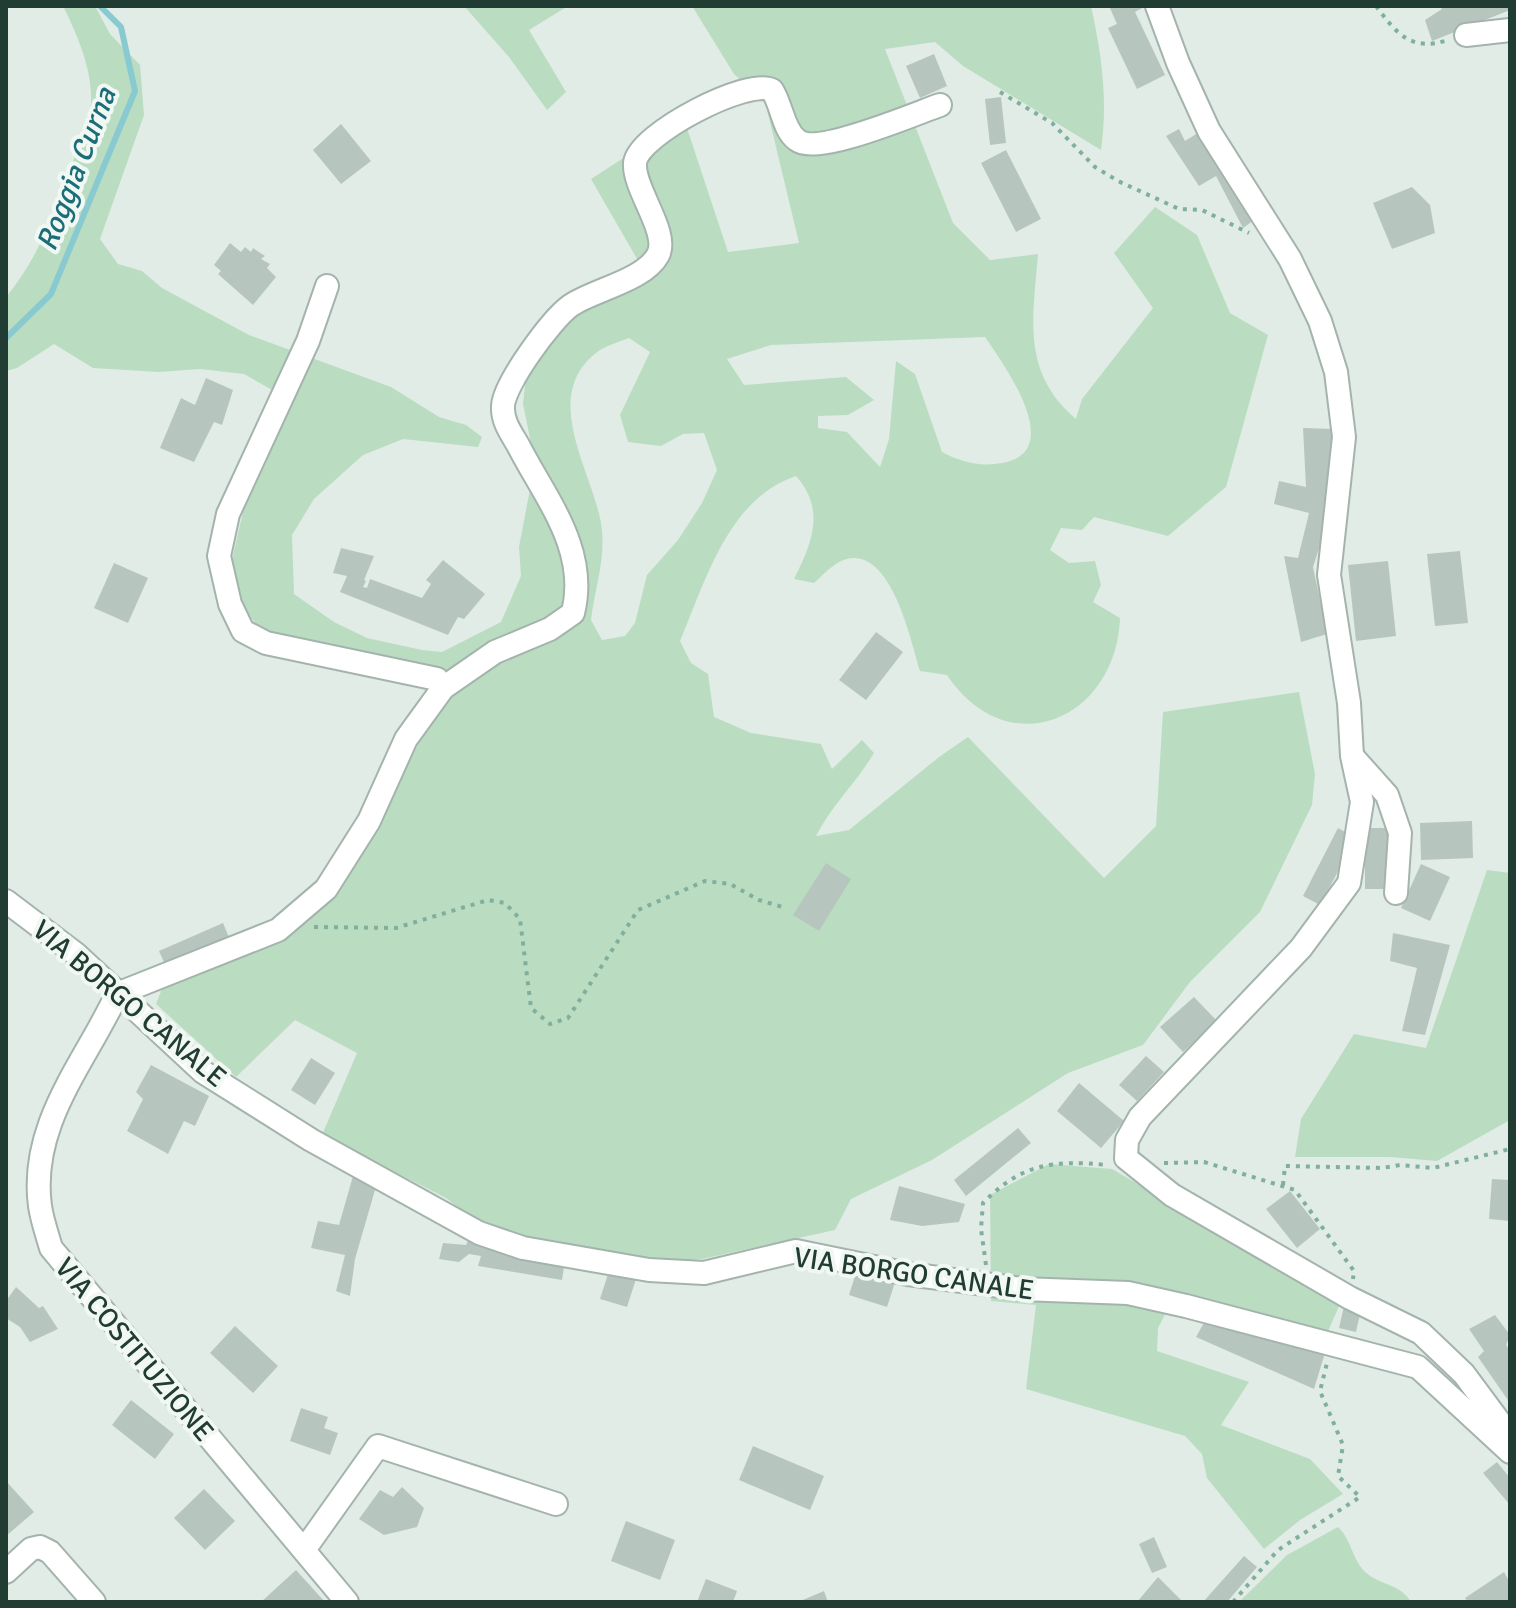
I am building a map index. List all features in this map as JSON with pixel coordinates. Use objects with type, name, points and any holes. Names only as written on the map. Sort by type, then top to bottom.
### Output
[{"type":"street","points":[[1157,6],[1178,63],[1209,131],[1290,259],[1320,321],[1336,372],[1344,437],[1329,575],[1349,703],[1352,756],[1362,802],[1349,883],[1301,948],[1140,1117],[1127,1140],[1126,1158],[1172,1195],[1350,1298],[1421,1333],[1464,1374],[1510,1436]]},
{"type":"street","points":[[1466,35],[1510,30]]},
{"type":"street","points":[[117,994],[153,982],[284,925],[326,889],[350,856],[406,739],[443,688],[495,652],[550,629],[573,613],[576,575],[566,533],[545,488],[531,471],[504,419],[503,403],[531,353],[569,306],[631,276],[657,257],[661,246],[637,180],[635,162],[645,143],[697,111],[758,87],[772,90],[791,134],[799,142],[809,145],[870,130],[940,105]]},
{"type":"street","points":[[327,286],[308,341],[228,514],[219,556],[230,604],[243,631],[266,643],[437,679],[443,688]]},
{"type":"street","points":[[1352,756],[1387,795],[1400,833],[1396,893]]},
{"type":"street","name":"VIA BORGO CANALE","points":[[6,901],[76,954],[203,1072],[311,1140],[479,1233],[523,1248],[649,1270],[704,1273],[796,1251],[908,1274],[1036,1290],[1128,1293],[1418,1367],[1510,1452]]},
{"type":"street","name":"VIA COSTITUZIONE","points":[[117,994],[50,1119],[40,1161],[40,1205],[51,1248],[347,1602]]},
{"type":"street","points":[[304,1550],[378,1446],[556,1504]]},
{"type":"street","points":[[6,1572],[31,1549],[40,1547],[50,1552],[94,1602]]},
{"type":"path","points":[[1376,6],[1397,35],[1409,43],[1432,45],[1466,35]]},
{"type":"path","points":[[1000,92],[1052,123],[1095,167],[1118,181],[1179,209],[1202,210],[1258,241]]},
{"type":"path","points":[[284,925],[396,928],[488,900],[505,903],[520,919],[531,1008],[550,1024],[568,1018],[638,910],[705,881],[730,884],[759,900],[786,908]]},
{"type":"path","points":[[1283,1185],[1285,1166],[1382,1168],[1400,1165],[1433,1168],[1510,1149]]},
{"type":"path","points":[[987,1283],[981,1229],[983,1203],[1004,1182],[1024,1171],[1063,1161],[1117,1166],[1126,1158],[1154,1163],[1204,1162],[1295,1190],[1354,1271],[1350,1298]]},
{"type":"path","points":[[1233,1602],[1278,1550],[1360,1497],[1338,1476],[1343,1445],[1320,1391],[1331,1345]]},
{"type":"green space","points":[[63,6],[95,6],[110,34],[140,65],[144,115],[100,239],[118,264],[142,271],[162,288],[249,335],[391,387],[439,417],[466,425],[482,437],[478,447],[403,439],[363,455],[314,499],[292,535],[294,594],[334,622],[367,638],[442,652],[501,622],[521,576],[519,547],[535,463],[523,404],[527,366],[583,301],[640,264],[591,179],[684,119],[728,252],[799,243],[765,101],[734,74],[692,6],[1091,6],[1103,78],[1101,150],[963,66],[935,42],[885,49],[953,223],[990,260],[1038,254],[1033,322],[1038,363],[1058,401],[1076,419],[1082,399],[1153,308],[1114,253],[1155,207],[1197,235],[1230,313],[1268,335],[1226,487],[1168,536],[1094,517],[1082,530],[1061,528],[1050,550],[1069,563],[1095,561],[1101,585],[1093,602],[1120,618],[1114,653],[1100,683],[1080,705],[1055,719],[1027,724],[999,719],[972,703],[947,675],[920,671],[899,604],[880,572],[869,562],[855,558],[843,560],[814,583],[794,579],[813,527],[811,501],[796,476],[773,487],[736,522],[710,568],[680,641],[691,663],[708,674],[714,717],[751,733],[821,744],[832,769],[862,740],[874,753],[816,836],[849,830],[968,737],[1104,878],[1156,826],[1163,712],[1299,692],[1315,774],[1312,805],[1260,912],[1190,982],[1143,1045],[1068,1073],[932,1160],[851,1199],[835,1230],[702,1259],[639,1265],[486,1228],[446,1198],[322,1135],[357,1053],[295,1020],[236,1077],[156,1004],[163,986],[274,940],[388,792],[453,690],[261,630],[226,586],[251,477],[288,399],[244,374],[200,369],[158,372],[93,368],[54,344],[17,368],[6,371],[6,297],[29,264],[47,228],[90,112],[88,71]],"holes":[[[985,337],[1016,387],[1030,426],[1030,443],[1021,456],[994,464],[971,463],[942,452],[915,374],[896,361],[889,439],[880,467],[847,432],[818,428],[818,416],[848,415],[874,400],[846,377],[744,385],[727,359],[771,345]],[[629,338],[650,352],[620,415],[628,442],[661,446],[683,434],[704,433],[717,470],[702,503],[678,540],[647,575],[635,623],[625,636],[602,640],[591,620],[602,557],[602,531],[574,432],[572,390],[580,370],[596,353]]]},
{"type":"green space","points":[[464,6],[568,6],[529,30],[566,92],[547,110],[509,57]]},
{"type":"green space","points":[[1487,870],[1510,873],[1510,1120],[1437,1161],[1390,1157],[1295,1157],[1301,1119],[1354,1034],[1426,1048]]},
{"type":"green space","points":[[1049,1164],[1112,1169],[1290,1271],[1340,1304],[1325,1338],[1174,1297],[1158,1328],[1157,1351],[1249,1382],[1221,1425],[1310,1459],[1343,1494],[1300,1520],[1264,1549],[1207,1478],[1202,1454],[1185,1436],[1026,1389],[1036,1305],[991,1301],[990,1195]]},
{"type":"green space","points":[[1338,1527],[1363,1570],[1397,1588],[1411,1602],[1239,1602],[1287,1555]]},
{"type":"building","points":[[1109,6],[1146,6],[1135,12],[1165,75],[1137,89],[1108,28],[1117,24]]},
{"type":"building","points":[[1440,6],[1510,6],[1510,10],[1432,41],[1425,20],[1442,9]]},
{"type":"building","points":[[934,54],[947,86],[920,98],[906,66]]},
{"type":"building","points":[[1001,97],[1006,143],[990,145],[985,99]]},
{"type":"building","points":[[341,124],[371,161],[341,184],[313,150]]},
{"type":"building","points":[[1179,129],[1185,141],[1201,131],[1257,218],[1243,228],[1216,176],[1199,186],[1166,136]]},
{"type":"building","points":[[1006,150],[1041,219],[1016,232],[981,163]]},
{"type":"building","points":[[1412,187],[1430,205],[1435,233],[1392,249],[1373,203]]},
{"type":"building","points":[[230,243],[241,252],[245,247],[251,252],[253,248],[265,256],[261,259],[270,264],[267,268],[276,277],[253,305],[218,274],[221,271],[214,265]]},
{"type":"building","points":[[206,378],[233,390],[222,425],[214,422],[194,462],[160,448],[181,398],[195,405]]},
{"type":"building","points":[[1303,428],[1335,429],[1336,496],[1313,567],[1327,634],[1301,642],[1284,556],[1298,558],[1309,513],[1274,504],[1279,481],[1306,487]]},
{"type":"building","points":[[341,548],[374,556],[363,587],[367,588],[370,579],[422,598],[431,584],[426,580],[443,560],[485,594],[464,619],[458,617],[448,635],[340,592],[347,576],[333,573]]},
{"type":"building","points":[[1460,551],[1468,623],[1435,626],[1427,554]]},
{"type":"building","points":[[1388,561],[1396,636],[1356,641],[1348,565]]},
{"type":"building","points":[[114,563],[148,578],[128,623],[94,608]]},
{"type":"building","points":[[876,632],[903,652],[866,700],[839,680]]},
{"type":"building","points":[[1472,821],[1473,858],[1421,860],[1420,823]]},
{"type":"building","points":[[1338,828],[1356,838],[1320,905],[1303,896]]},
{"type":"building","points":[[1365,828],[1390,828],[1390,889],[1365,889]]},
{"type":"building","points":[[826,863],[851,879],[819,931],[793,915]]},
{"type":"building","points":[[1421,864],[1450,877],[1430,921],[1401,908]]},
{"type":"building","points":[[223,923],[231,942],[167,969],[159,951]]},
{"type":"building","points":[[1393,933],[1450,945],[1425,1035],[1402,1031],[1417,968],[1390,961]]},
{"type":"building","points":[[1194,997],[1217,1021],[1183,1052],[1160,1027]]},
{"type":"building","points":[[1146,1056],[1164,1072],[1137,1101],[1119,1085]]},
{"type":"building","points":[[311,1058],[335,1073],[315,1105],[291,1090]]},
{"type":"building","points":[[151,1065],[209,1096],[195,1126],[184,1121],[168,1154],[127,1131],[143,1099],[136,1092]]},
{"type":"building","points":[[1079,1083],[1124,1121],[1101,1148],[1057,1111]]},
{"type":"building","points":[[1018,1128],[1031,1143],[966,1196],[954,1180]]},
{"type":"building","points":[[355,1169],[377,1183],[355,1259],[350,1296],[336,1291],[345,1255],[311,1248],[318,1221],[339,1225]]},
{"type":"building","points":[[1492,1179],[1510,1180],[1510,1221],[1489,1219]]},
{"type":"building","points":[[899,1186],[965,1204],[959,1222],[922,1226],[890,1220]]},
{"type":"building","points":[[1290,1191],[1320,1229],[1297,1248],[1266,1209]]},
{"type":"building","points":[[471,1234],[565,1261],[562,1280],[478,1266],[481,1256],[469,1254],[459,1262],[439,1259],[443,1243],[466,1245]]},
{"type":"building","points":[[857,1270],[895,1282],[887,1307],[849,1295]]},
{"type":"building","points":[[609,1271],[636,1279],[627,1307],[600,1299]]},
{"type":"building","points":[[16,1287],[39,1308],[43,1306],[58,1329],[30,1342],[20,1327],[6,1318],[6,1301]]},
{"type":"building","points":[[1344,1306],[1361,1310],[1356,1332],[1339,1328]]},
{"type":"building","points":[[1495,1315],[1510,1335],[1506,1345],[1510,1351],[1510,1403],[1478,1357],[1484,1351],[1469,1329]]},
{"type":"building","points":[[1206,1319],[1325,1353],[1314,1389],[1196,1337]]},
{"type":"building","points":[[235,1326],[278,1366],[253,1393],[210,1353]]},
{"type":"building","points":[[131,1400],[174,1434],[155,1459],[112,1425]]},
{"type":"building","points":[[301,1408],[328,1417],[324,1428],[338,1433],[330,1455],[290,1441]]},
{"type":"building","points":[[753,1446],[824,1476],[810,1510],[739,1480]]},
{"type":"building","points":[[1497,1462],[1510,1478],[1510,1505],[1483,1473]]},
{"type":"building","points":[[6,1481],[34,1512],[6,1536]]},
{"type":"building","points":[[402,1487],[424,1508],[417,1527],[384,1535],[359,1519],[380,1490],[393,1497]]},
{"type":"building","points":[[204,1489],[235,1521],[205,1550],[174,1518]]},
{"type":"building","points":[[626,1521],[675,1540],[660,1580],[611,1561]]},
{"type":"building","points":[[1154,1537],[1167,1567],[1152,1573],[1139,1544]]},
{"type":"building","points":[[1244,1556],[1257,1567],[1227,1602],[1203,1602]]},
{"type":"building","points":[[296,1570],[325,1602],[261,1602]]},
{"type":"building","points":[[1504,1572],[1510,1583],[1510,1602],[1468,1602],[1465,1598]]},
{"type":"building","points":[[1158,1577],[1181,1600],[1180,1602],[1137,1602]]},
{"type":"building","points":[[706,1579],[737,1591],[733,1602],[697,1602]]},
{"type":"building","points":[[824,1591],[828,1602],[798,1602]]},
{"type":"waterway","name":"Roggia Curna","points":[[6,338],[51,294],[135,91],[121,27],[100,6]]}]
